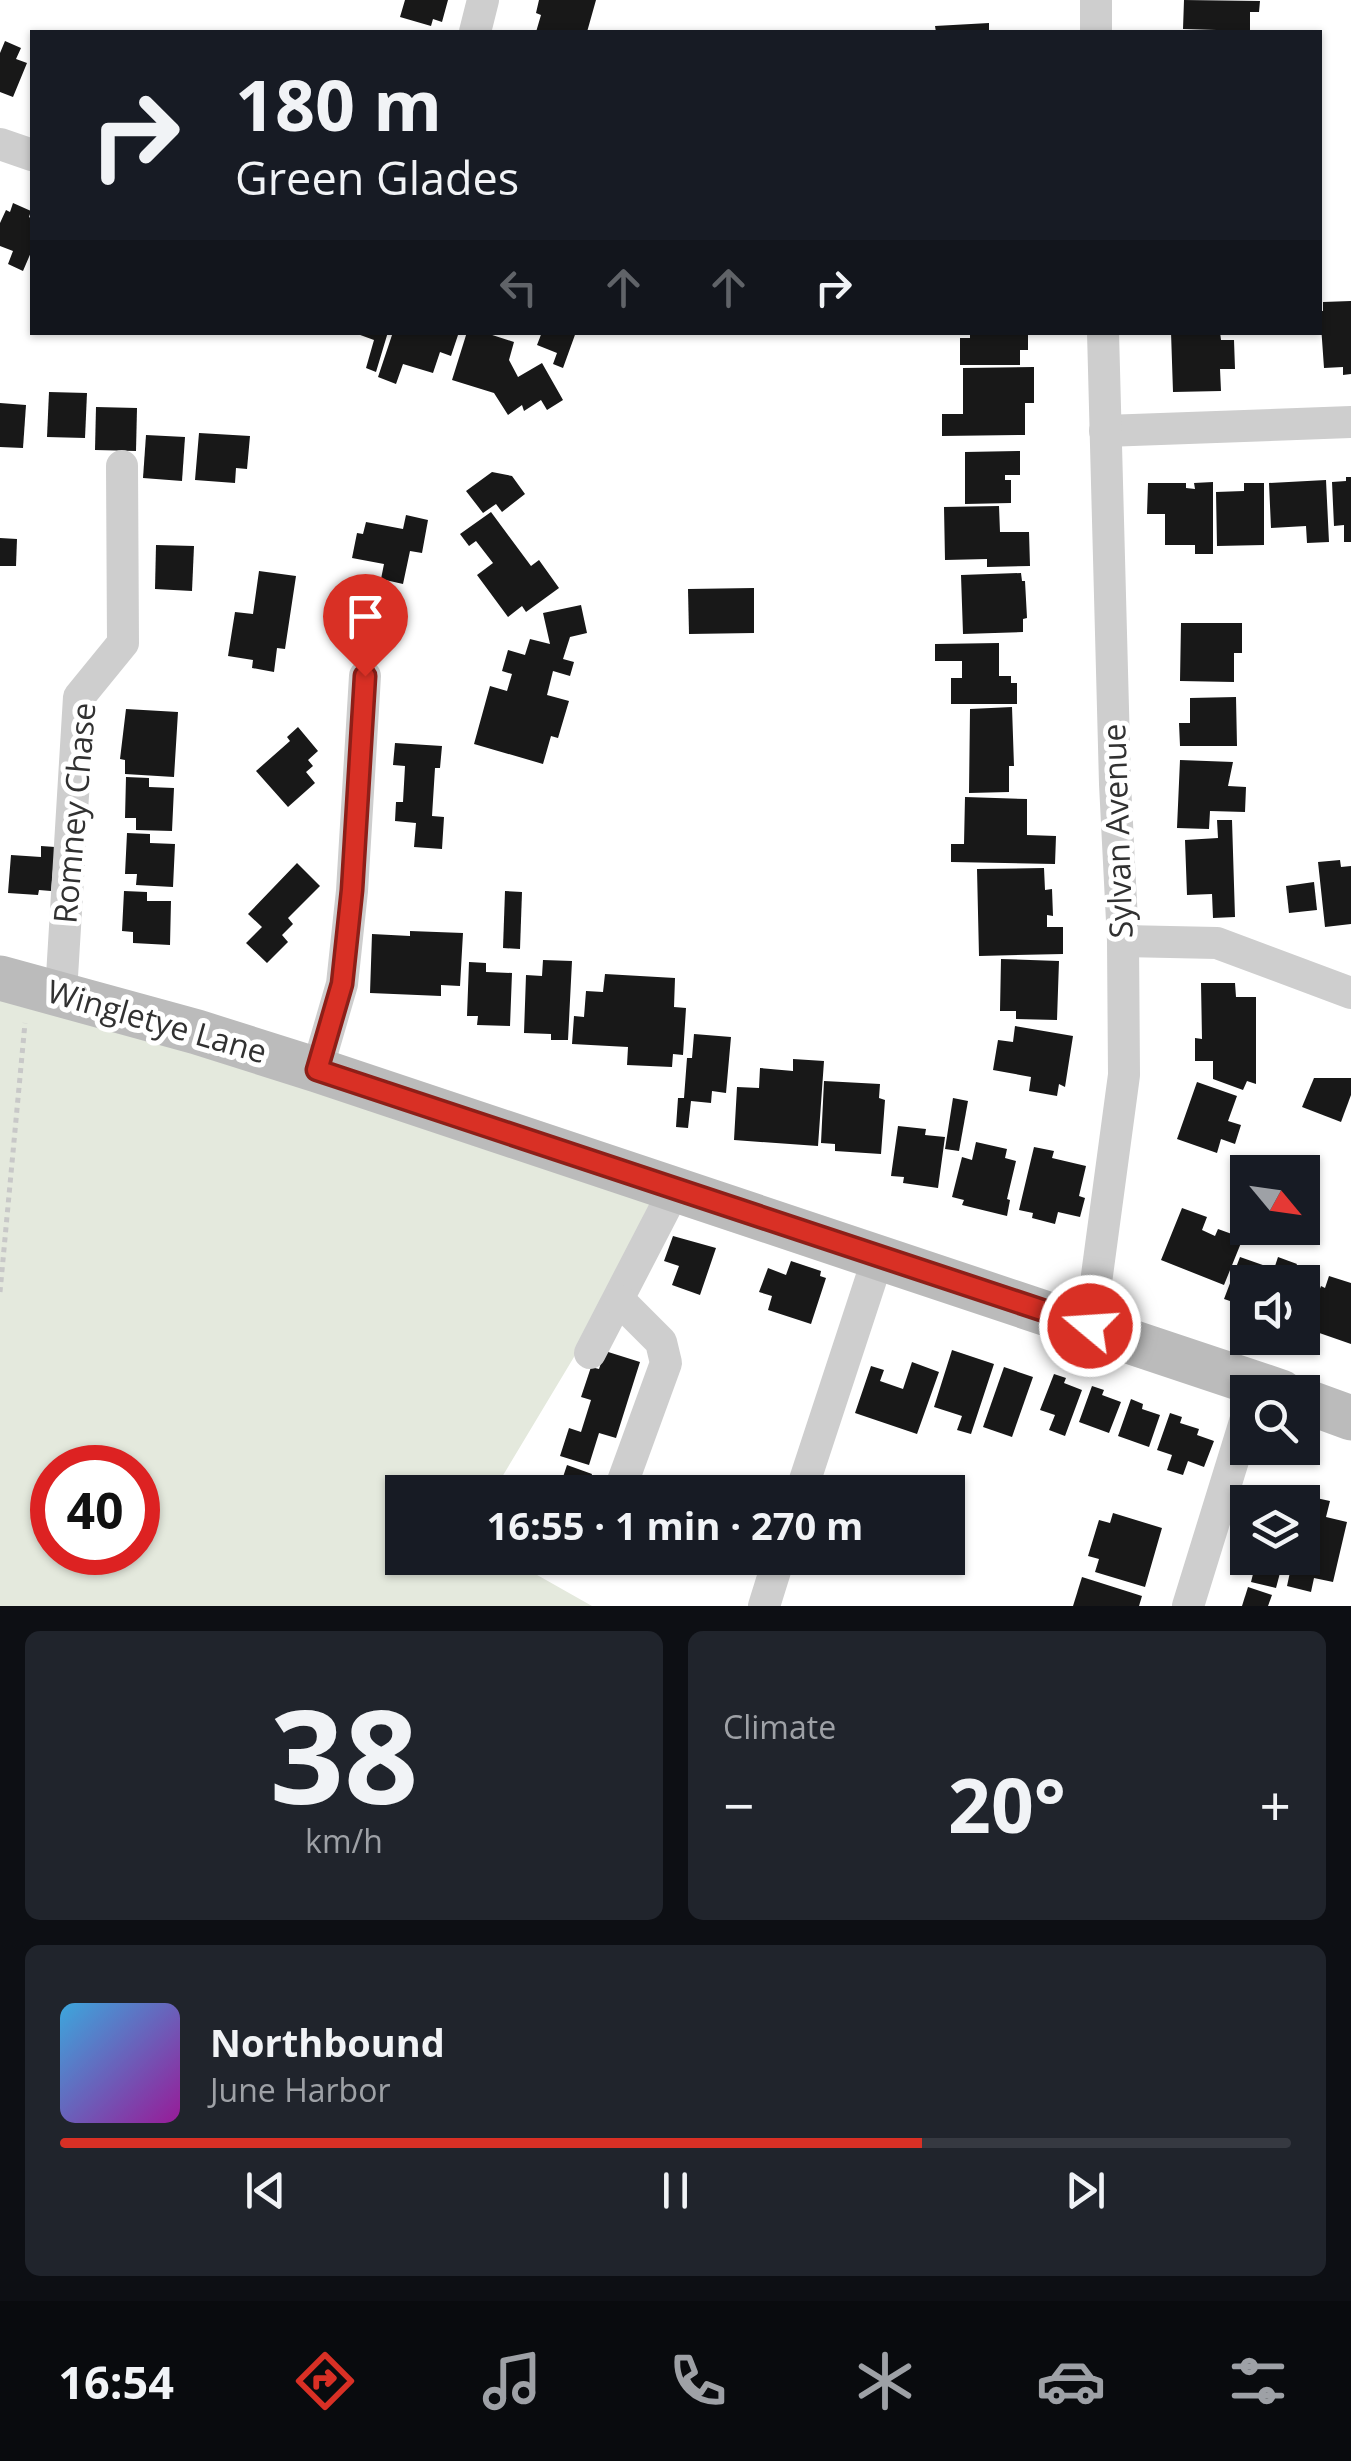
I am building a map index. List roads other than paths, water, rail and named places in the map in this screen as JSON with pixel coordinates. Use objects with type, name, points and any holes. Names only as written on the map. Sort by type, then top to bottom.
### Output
[{"type":"street","points":[[476,30],[483,0]]},
{"type":"street","points":[[1096,0],[1096,30]]},
{"type":"street","points":[[0,144],[30,155]]},
{"type":"street","name":"Sylvan Avenue","points":[[1090,1326],[1124,1076],[1103,335]]},
{"type":"street","points":[[1106,431],[1351,422]]},
{"type":"street","name":"Romney Chase","points":[[30,985],[79,696],[123,643],[122,466]]},
{"type":"street","points":[[317,1070],[342,984],[365,676]]},
{"type":"street","points":[[1123,941],[1217,942],[1351,993]]},
{"type":"street","name":"Wingletye Lane","points":[[30,985],[317,1070],[676,1188],[1090,1326],[1230,1383]]},
{"type":"street","points":[[590,1353],[620,1302],[676,1188]]},
{"type":"street","points":[[807,1475],[878,1258]]},
{"type":"street","points":[[620,1302],[661,1342],[666,1363],[625,1475]]},
{"type":"street","points":[[1320,1407],[1351,1418]]},
{"type":"street","points":[[1188,1606],[1235,1465]]},
{"type":"street","points":[[764,1606],[774,1575]]}]
